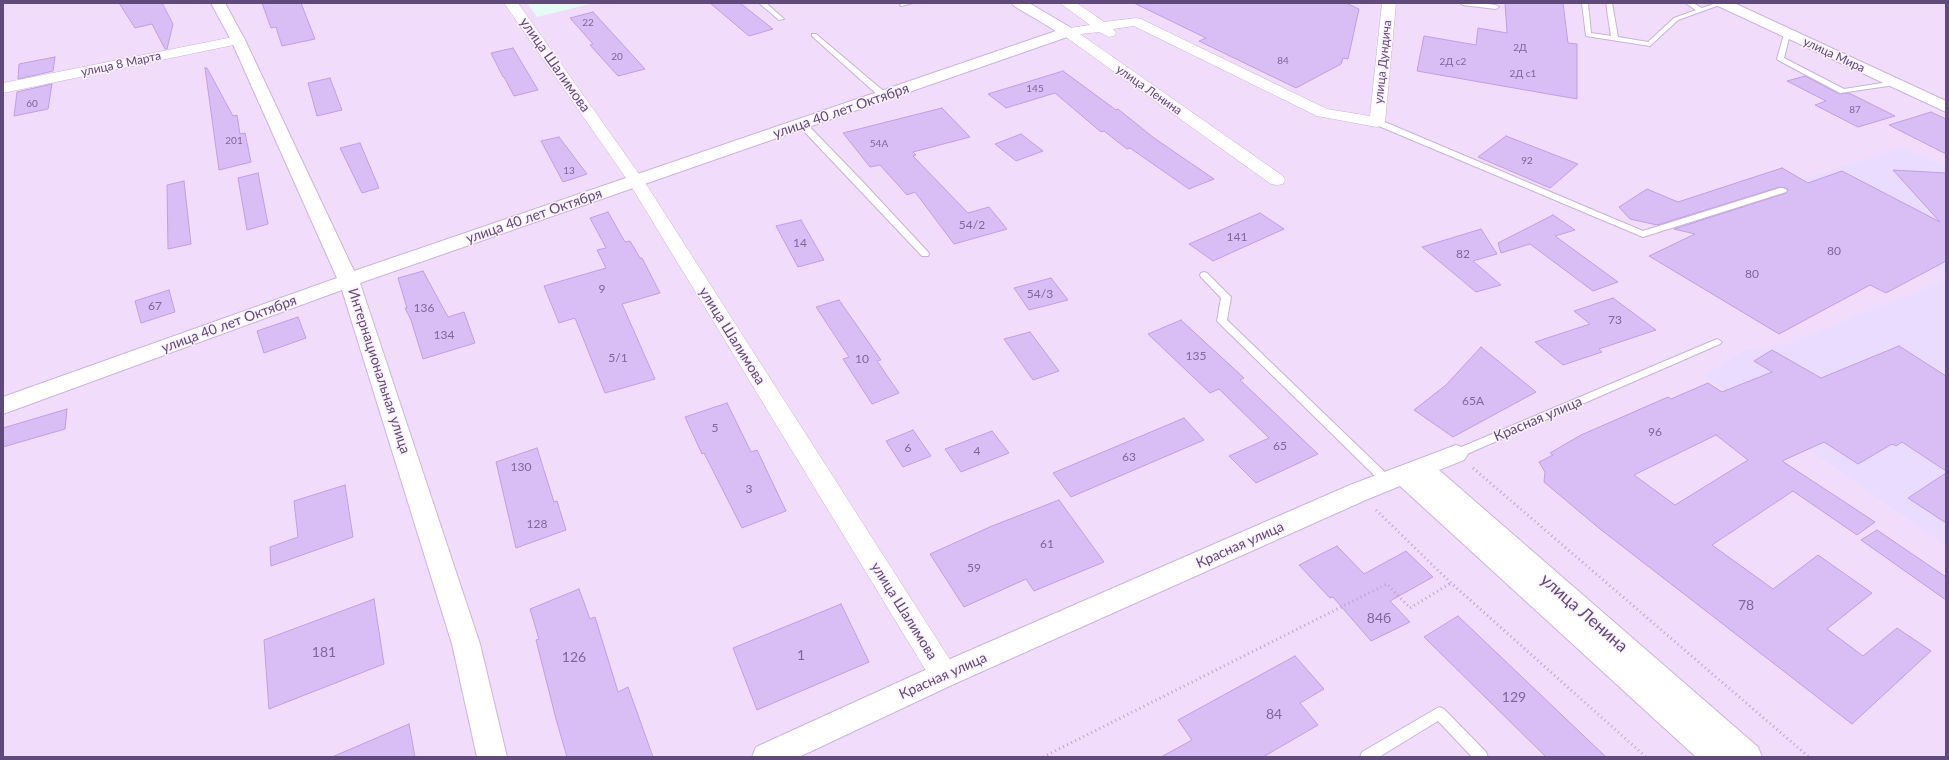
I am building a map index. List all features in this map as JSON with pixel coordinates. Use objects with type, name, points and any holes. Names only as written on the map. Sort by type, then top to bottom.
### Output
[{"type":"street","name":"Интернациональная улица","points":[[218,3],[238,40],[349,281],[466,644],[492,757]]},
{"type":"street","name":"улица Шалимова","points":[[511,3],[636,181],[944,675]]},
{"type":"street","name":"улица Ленина","points":[[1019,3],[1068,32],[1277,180]]},
{"type":"street","points":[[1067,3],[1083,12],[1108,32]]},
{"type":"street","name":"улица Дундича","points":[[1377,122],[1389,3]]},
{"type":"street","name":"улица Мира","points":[[1722,3],[1946,106]]},
{"type":"street","points":[[1068,32],[1108,32],[1136,22],[1323,113],[1377,122]]},
{"type":"street","name":"улица 40 лет Октября","points":[[3,406],[349,281],[1068,32]]},
{"type":"street","name":"улица 8 Марта","points":[[3,88],[238,40]]},
{"type":"street","name":"Красная улица","points":[[767,757],[944,675],[1359,492],[1456,454]]},
{"type":"street","name":"улица Ленина","points":[[1404,474],[1718,757]]},
{"type":"street","name":"улица Ленина","points":[[1404,474],[1747,757]]},
{"type":"lane","points":[[762,3],[781,19]]},
{"type":"lane","points":[[1463,3],[1496,7]]},
{"type":"lane","points":[[1585,3],[1588,35],[1650,44],[1676,19],[1722,3]]},
{"type":"lane","points":[[1609,3],[1615,39]]},
{"type":"lane","points":[[1688,3],[1702,10]]},
{"type":"lane","points":[[1788,34],[1780,59],[1843,92],[1895,83]]},
{"type":"lane","points":[[814,35],[884,96]]},
{"type":"lane","points":[[1377,122],[1643,234],[1783,190]]},
{"type":"lane","points":[[802,124],[925,254]]},
{"type":"lane","points":[[1204,275],[1226,297],[1222,321],[1404,474]]},
{"type":"lane","name":"Красная улица","points":[[1456,454],[1717,342]]},
{"type":"lane","points":[[1367,757],[1439,713],[1481,757]]},
{"type":"path","points":[[1456,454],[1809,757]]},
{"type":"path","points":[[1359,492],[1451,582],[1646,757]]},
{"type":"path","points":[[1043,757],[1387,584],[1410,608],[1451,582]]},
{"type":"shaded area","points":[[3,3],[1946,3],[1946,757],[3,757]]},
{"type":"shaded area","points":[[527,3],[594,3],[537,17]]},
{"type":"shaded area","points":[[1901,148],[1946,166],[1946,276],[1789,184]]},
{"type":"shaded area","points":[[1946,280],[1946,546],[1704,375],[1744,351],[1789,343]]},
{"type":"building","points":[[119,3],[162,3],[173,24],[167,49],[165,49],[152,24],[135,28]]},
{"type":"building","points":[[262,3],[301,3],[315,39],[282,46],[276,27],[271,28]]},
{"type":"building","points":[[710,3],[740,3],[773,29],[749,36]]},
{"type":"building","points":[[1134,3],[1346,3],[1359,9],[1348,59],[1343,58],[1341,64],[1296,88],[1199,41],[1206,38]]},
{"type":"building","points":[[1505,3],[1563,3],[1568,43],[1577,44],[1577,99],[1417,71],[1424,36],[1476,45],[1478,28],[1507,33]]},
{"type":"building","points":[[593,12],[645,69],[618,76],[590,45],[593,44],[570,18]]},
{"type":"building","points":[[513,48],[538,90],[514,96],[491,53]]},
{"type":"building","points":[[55,57],[53,71],[18,79],[19,64]]},
{"type":"building","points":[[205,68],[207,68],[233,116],[237,115],[240,134],[245,133],[251,162],[219,170]]},
{"type":"building","points":[[1063,71],[1116,110],[1118,109],[1154,138],[1214,179],[1189,189],[1130,148],[1127,149],[1104,131],[1101,132],[1055,93],[1006,108],[988,94]]},
{"type":"building","points":[[1805,76],[1839,94],[1849,93],[1895,116],[1858,127],[1815,105],[1826,101],[1787,81]]},
{"type":"building","points":[[330,78],[342,110],[317,116],[308,83]]},
{"type":"building","points":[[52,84],[48,109],[14,116],[17,92]]},
{"type":"building","points":[[942,108],[970,137],[913,152],[916,155],[913,156],[968,213],[989,207],[1007,229],[954,244],[915,192],[907,195],[880,165],[870,167],[843,133]]},
{"type":"building","points":[[1931,112],[1946,119],[1946,154],[1889,125]]},
{"type":"building","points":[[1021,134],[1043,151],[1016,161],[995,144]]},
{"type":"building","points":[[1506,136],[1578,164],[1550,188],[1478,157]]},
{"type":"building","points":[[559,137],[587,174],[563,182],[541,141]]},
{"type":"building","points":[[360,143],[379,188],[362,193],[340,148]]},
{"type":"building","points":[[1782,168],[1808,183],[1842,171],[1940,222],[1893,170],[1946,173],[1946,261],[1886,293],[1870,285],[1779,334],[1649,256],[1695,234],[1674,229],[1786,193],[1788,189],[1780,187],[1657,225],[1630,219],[1619,207],[1647,189],[1678,202]]},
{"type":"building","points":[[258,173],[268,224],[247,230],[238,178]]},
{"type":"building","points":[[184,181],[191,244],[168,249],[167,185]]},
{"type":"building","points":[[608,212],[625,242],[630,241],[640,258],[642,258],[660,293],[622,304],[655,379],[605,393],[575,318],[559,323],[544,286],[606,268],[597,250],[606,248],[590,218]]},
{"type":"building","points":[[1260,213],[1284,229],[1213,261],[1189,244]]},
{"type":"building","points":[[1553,215],[1575,230],[1555,236],[1618,282],[1593,291],[1530,244],[1501,253],[1498,243]]},
{"type":"building","points":[[801,220],[824,260],[798,267],[776,226]]},
{"type":"building","points":[[1481,229],[1497,254],[1473,261],[1501,285],[1476,292],[1422,247]]},
{"type":"building","points":[[423,271],[448,317],[464,312],[475,343],[423,359],[411,320],[405,308],[407,308],[398,278]]},
{"type":"building","points":[[1051,278],[1068,300],[1029,310],[1014,288]]},
{"type":"building","points":[[169,290],[175,312],[141,323],[135,301]]},
{"type":"building","points":[[1613,298],[1656,330],[1599,349],[1602,352],[1563,365],[1535,342],[1590,324],[1574,311]]},
{"type":"building","points":[[839,300],[881,360],[877,361],[899,393],[872,404],[843,359],[849,357],[816,307]]},
{"type":"building","points":[[298,317],[306,338],[264,353],[257,331]]},
{"type":"building","points":[[1181,320],[1244,378],[1240,380],[1318,454],[1256,483],[1229,456],[1269,438],[1219,389],[1210,393],[1148,334]]},
{"type":"building","points":[[1030,332],[1059,371],[1033,380],[1004,339]]},
{"type":"building","points":[[1899,346],[1946,376],[1946,471],[1902,442],[1896,446],[1892,444],[1858,464],[1824,442],[1782,461],[1875,522],[1857,535],[1793,491],[1712,545],[1773,589],[1818,555],[1872,593],[1827,629],[1863,656],[1897,628],[1931,651],[1852,724],[1600,529],[1544,482],[1545,472],[1539,462],[1553,455],[1550,453],[1581,435],[1668,397],[1671,399],[1708,383],[1722,392],[1772,372],[1754,361],[1772,350],[1821,378]],"holes":[[[1716,435],[1748,460],[1675,505],[1634,475]]]},
{"type":"building","points":[[1481,347],[1536,392],[1453,437],[1414,410],[1446,385]]},
{"type":"building","points":[[727,403],[751,452],[757,450],[786,511],[742,528],[704,453],[702,454],[685,417]]},
{"type":"building","points":[[67,409],[65,429],[3,447],[3,428]]},
{"type":"building","points":[[1184,418],[1204,440],[1071,497],[1053,473]]},
{"type":"building","points":[[913,430],[931,456],[903,467],[886,441]]},
{"type":"building","points":[[992,431],[1009,453],[961,472],[945,449]]},
{"type":"building","points":[[537,448],[554,502],[557,501],[566,530],[516,548],[496,462]]},
{"type":"building","points":[[1946,473],[1946,523],[1908,498]]},
{"type":"building","points":[[345,485],[353,537],[271,566],[270,547],[298,537],[294,501]]},
{"type":"building","points":[[1059,500],[1104,562],[1034,591],[1026,579],[964,607],[930,554],[992,526]]},
{"type":"building","points":[[1877,530],[1946,577],[1946,600],[1861,540]]},
{"type":"building","points":[[1337,546],[1364,574],[1406,551],[1433,577],[1390,601],[1410,622],[1371,641],[1333,597],[1330,598],[1299,565]]},
{"type":"building","points":[[579,589],[590,619],[595,617],[618,692],[628,687],[653,757],[567,757],[536,640],[539,639],[530,609]]},
{"type":"building","points":[[374,599],[384,664],[269,709],[264,640]]},
{"type":"building","points":[[841,604],[869,662],[757,710],[733,648]]},
{"type":"building","points":[[1458,616],[1606,757],[1546,757],[1424,637]]},
{"type":"building","points":[[1295,656],[1324,689],[1300,703],[1318,725],[1263,757],[1161,757],[1192,740],[1178,720]]},
{"type":"building","points":[[409,724],[415,757],[332,757]]}]
